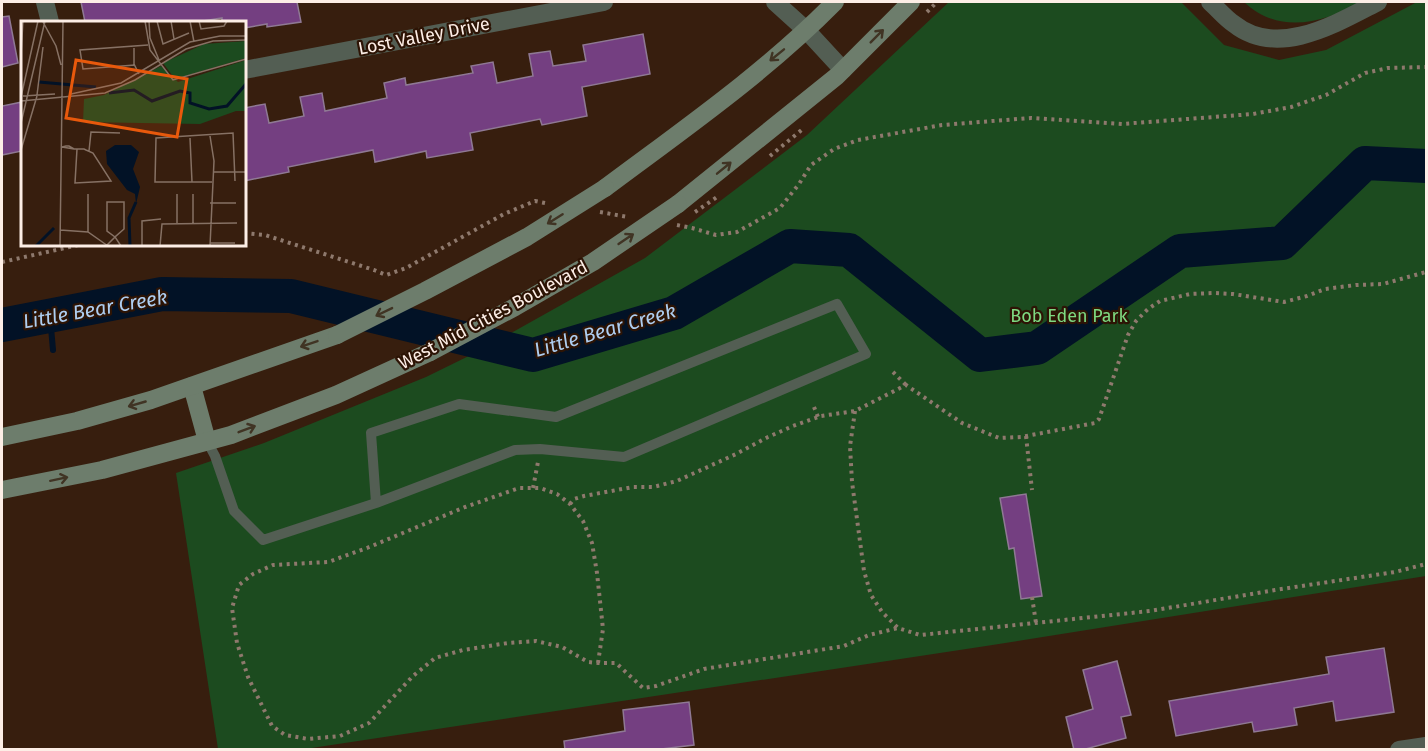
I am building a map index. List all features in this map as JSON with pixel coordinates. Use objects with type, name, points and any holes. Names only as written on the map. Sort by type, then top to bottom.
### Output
[{"type":"main road","points":[[2,437],[77,421],[192,386],[337,335],[425,291],[527,237],[605,188],[716,105],[807,31],[835,2]]},
{"type":"main road","name":"West Mid Cities Boulevard","points":[[2,490],[102,470],[231,435],[336,395],[430,352],[515,307],[593,262],[678,204],[843,70],[911,2]]},
{"type":"main road","points":[[192,386],[207,441]]},
{"type":"street","points":[[45,2],[50,21]]},
{"type":"street","name":"Lost Valley Drive","points":[[246,70],[604,2]]},
{"type":"street","points":[[776,2],[843,70]]},
{"type":"street","points":[[1210,2],[1235,26],[1257,36],[1281,38],[1300,37],[1335,24],[1378,2]]},
{"type":"street","points":[[1399,750],[1426,746]]},
{"type":"lane","points":[[207,441],[215,456],[234,511],[263,540],[376,503],[515,450],[540,449],[624,457],[866,354],[837,304],[556,417],[459,404],[371,433],[376,503]]},
{"type":"path","points":[[669,224],[716,235],[737,232],[780,208],[811,165],[834,149],[858,140],[942,125],[1031,118],[1122,124],[1253,114],[1291,107],[1326,95],[1365,73],[1388,68],[1426,67]]},
{"type":"path","points":[[246,233],[265,235],[386,275],[406,268],[504,214],[535,201],[546,203]]},
{"type":"path","points":[[591,211],[636,218]]},
{"type":"path","points":[[2,262],[74,246]]},
{"type":"path","points":[[893,372],[906,385],[962,423],[999,438],[1026,436],[1095,423],[1099,418],[1128,335],[1136,321],[1160,301],[1190,294],[1214,293],[1284,302],[1325,290],[1383,284],[1426,272]]},
{"type":"path","points":[[570,504],[574,499],[584,496],[633,487],[653,487],[677,481],[776,433],[818,417],[855,411],[906,385]]},
{"type":"path","points":[[814,408],[818,417]]},
{"type":"path","points":[[855,411],[850,446],[852,482],[864,571],[871,595],[882,612],[898,628],[920,635],[1150,611],[1395,572],[1426,564]]},
{"type":"path","points":[[1026,436],[1032,490]]},
{"type":"path","points":[[533,488],[540,449]]},
{"type":"path","points":[[598,663],[603,629],[592,543],[583,521],[570,504],[557,494],[540,488],[519,488],[328,562],[273,565],[253,574],[239,585],[232,608],[237,643],[248,676],[272,726],[285,735],[308,739],[340,736],[369,723],[412,676],[435,658],[463,650],[536,641],[562,647],[588,662],[598,663],[616,663],[643,688],[656,686],[704,669],[844,646],[869,635],[898,628]]},
{"type":"path","points":[[1032,597],[1036,623]]},
{"type":"green space","name":"Bob Eden Park","points":[[949,2],[1181,2],[1224,45],[1279,60],[1326,50],[1417,2],[1426,2],[1426,576],[986,646],[305,749],[218,749],[176,473],[264,443],[426,377],[481,350],[645,258],[807,135]]},
{"type":"green space","points":[[1244,2],[1363,2],[1318,20],[1287,22],[1258,13]]},
{"type":"building","points":[[81,2],[297,2],[301,22],[246,28],[246,21],[222,21],[222,18],[203,21],[85,21]]},
{"type":"building","points":[[9,16],[18,63],[2,67],[2,17]]},
{"type":"building","points":[[643,34],[650,74],[582,87],[587,116],[542,125],[540,119],[470,133],[473,150],[427,158],[426,151],[375,162],[373,150],[288,167],[289,172],[246,181],[246,108],[265,104],[269,123],[304,116],[300,97],[322,93],[325,111],[387,98],[384,83],[405,78],[406,85],[473,73],[471,66],[493,62],[497,83],[533,76],[529,54],[550,51],[553,66],[586,61],[583,45]]},
{"type":"building","points":[[21,102],[21,151],[2,155],[2,106]]},
{"type":"building","points":[[1026,494],[1042,596],[1021,599],[1014,548],[1009,549],[1000,498]]},
{"type":"building","points":[[1384,648],[1394,712],[1336,721],[1333,701],[1294,708],[1297,725],[1254,732],[1252,722],[1176,736],[1169,701],[1329,674],[1326,657]]},
{"type":"building","points":[[1117,661],[1131,715],[1121,717],[1126,738],[1074,750],[1066,717],[1093,709],[1083,670]]},
{"type":"building","points":[[689,702],[694,745],[653,750],[565,750],[564,741],[625,731],[623,710]]},
{"type":"waterway","name":"Little Bear Creek","points":[[2,325],[162,294],[291,296],[533,355],[674,313],[790,246],[849,250],[980,355],[1037,348],[1180,251],[1282,243],[1365,163],[1426,166]]},
{"type":"waterway","points":[[50,316],[53,350]]}]
